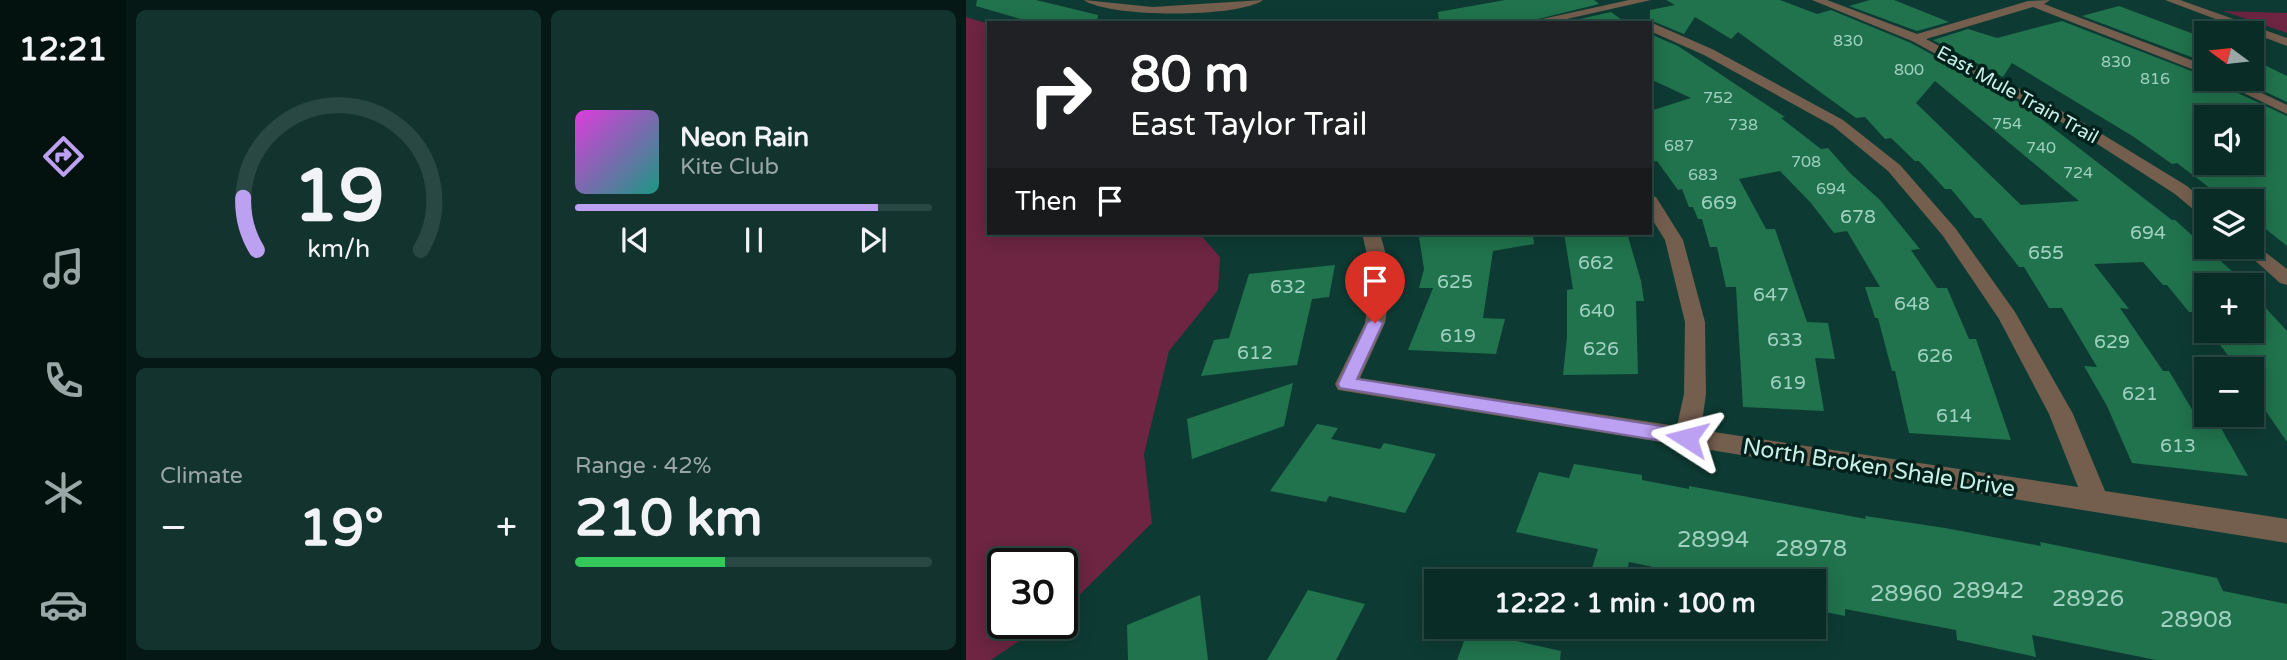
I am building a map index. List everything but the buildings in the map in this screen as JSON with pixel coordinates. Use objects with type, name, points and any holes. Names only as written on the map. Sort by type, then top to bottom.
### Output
[{"type":"street","points":[[1089,0],[1120,9],[1144,11],[1168,11],[1258,0]]},
{"type":"street","points":[[1565,21],[1636,17],[1646,0]]},
{"type":"street","name":"East Mule Train Trail","points":[[1817,0],[1916,38],[2079,125],[2194,201]]},
{"type":"street","points":[[2170,0],[2287,42]]},
{"type":"street","points":[[1916,38],[2039,1],[2194,66]]},
{"type":"street","points":[[1652,25],[1709,52],[1838,123],[1894,168],[1950,233],[2008,317],[2061,414],[2096,501]]},
{"type":"street","points":[[2247,91],[2287,110]]},
{"type":"street","points":[[1652,204],[1674,240],[1695,321],[1695,394],[1687,438]]},
{"type":"street","name":"North Broken Shale Drive","points":[[1372,235],[1382,277],[1375,323],[1346,384],[2287,531]]},
{"type":"street","points":[[2263,259],[2287,279]]},
{"type":"shaded area","points":[[2223,11],[2287,13],[2287,33],[2264,25],[2264,21],[2252,21]]},
{"type":"shaded area","points":[[966,17],[987,23],[987,235],[1201,235],[1220,257],[1218,290],[1169,351],[1144,454],[1152,523],[1078,596],[1078,548],[987,548],[987,639],[1022,639],[991,660],[966,660]]},
{"type":"route","points":[[1375,323],[1346,384],[1687,438]]}]
